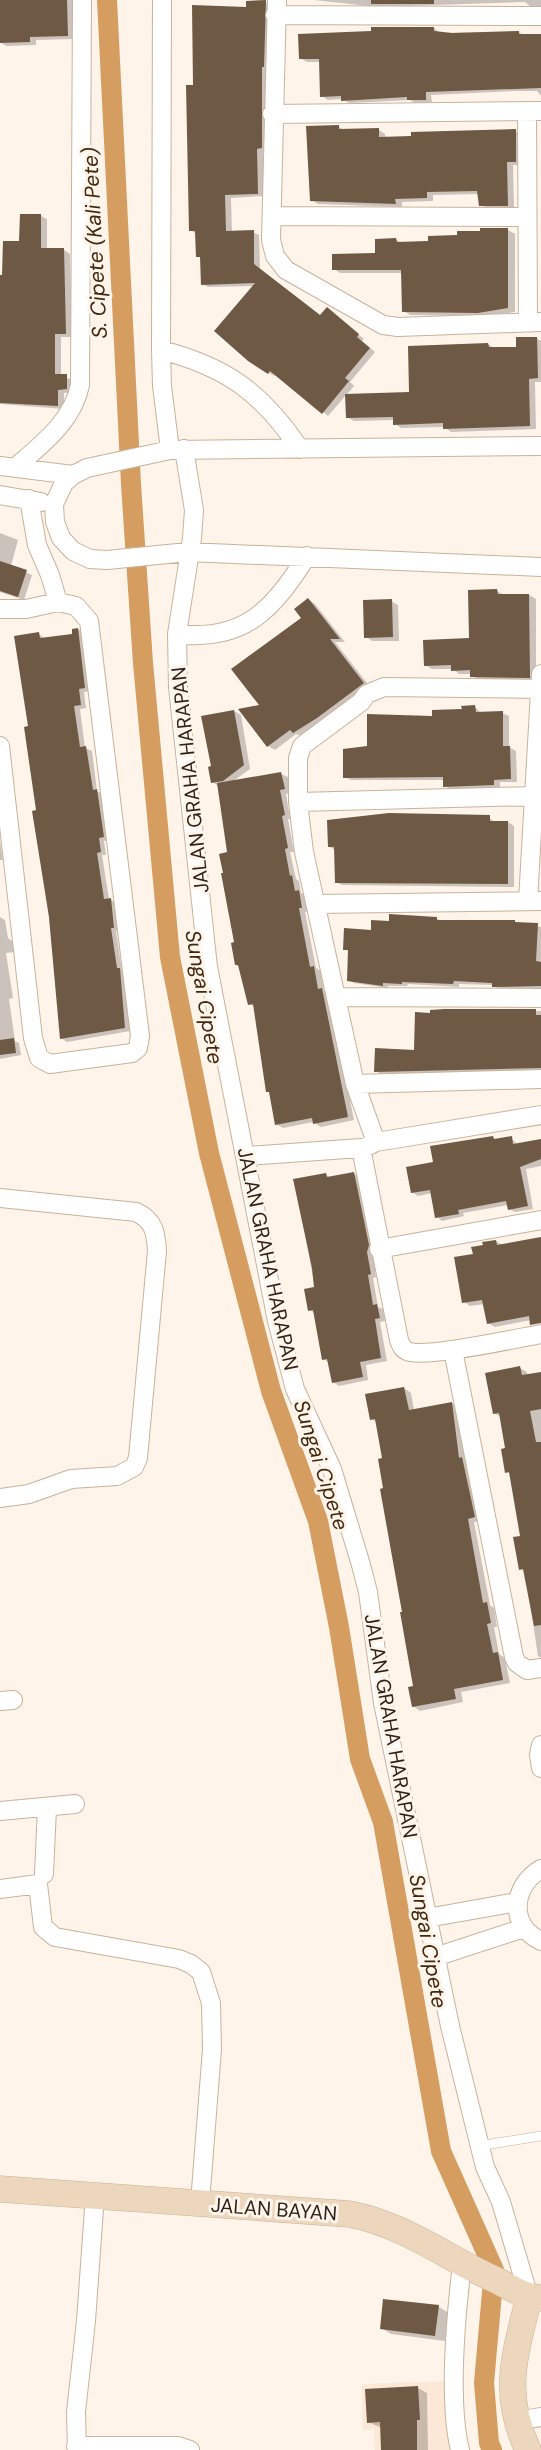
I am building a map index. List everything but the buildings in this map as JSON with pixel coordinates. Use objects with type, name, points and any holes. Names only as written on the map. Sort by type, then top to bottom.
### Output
[{"type":"main road","name":"JALAN BAYAN","points":[[0,2189],[350,2214],[372,2218],[415,2237],[466,2266],[535,2298]]},
{"type":"main road","points":[[528,2450],[516,2421],[512,2400],[513,2366],[535,2298]]},
{"type":"street","points":[[8,466],[63,421],[77,398],[80,385],[82,0]]},
{"type":"street","points":[[162,0],[162,386],[169,451],[194,510],[192,538],[188,552]]},
{"type":"street","points":[[272,114],[534,111],[526,217],[535,322],[398,327],[370,320],[286,270],[275,256],[271,240],[273,216],[272,114],[276,7],[541,16]]},
{"type":"street","points":[[273,216],[526,217]]},
{"type":"street","points":[[161,350],[206,364],[227,374],[255,394],[280,419],[300,449]]},
{"type":"street","points":[[541,446],[169,451],[87,468],[72,475],[58,493],[54,504],[55,522],[61,538],[73,551],[90,559],[107,560],[188,552],[541,567]]},
{"type":"street","points":[[8,466],[72,475]]},
{"type":"street","points":[[0,495],[54,504]]},
{"type":"street","points":[[29,499],[36,545],[51,575],[58,602]]},
{"type":"street","name":"JALAN GRAHA HARAPAN","points":[[188,552],[177,634],[178,687],[208,967],[247,1156],[277,1321],[291,1376],[332,1469],[368,1592],[383,1703],[435,1957],[478,2146],[501,2202],[535,2298]]},
{"type":"street","points":[[177,634],[202,637],[226,634],[249,624],[286,590],[307,556]]},
{"type":"street","points":[[0,609],[26,609],[58,602],[76,606],[89,621],[140,1036],[138,1048],[132,1053],[50,1064],[39,1058],[33,1038],[0,746]]},
{"type":"street","points":[[316,904],[535,901],[533,796],[541,684],[392,687],[376,690],[302,746],[298,758],[298,802],[304,852],[368,1145],[379,1249],[402,1348],[409,1353],[453,1350],[541,1334]]},
{"type":"street","points":[[298,802],[533,796]]},
{"type":"street","points":[[337,997],[541,998]]},
{"type":"street","points":[[355,1084],[541,1079]]},
{"type":"street","points":[[247,1156],[368,1145],[541,1116]]},
{"type":"street","points":[[0,1198],[136,1212],[145,1216],[151,1223],[156,1235],[157,1251],[138,1458],[134,1467],[117,1476],[71,1479],[29,1494],[0,1498]]},
{"type":"street","points":[[379,1249],[541,1220]]},
{"type":"street","points":[[453,1350],[514,1657],[527,1670],[541,1668]]},
{"type":"street","points":[[541,1745],[539,1755],[541,1768]]},
{"type":"street","points":[[0,1811],[75,1804]]},
{"type":"street","points":[[45,1874],[47,1808]]},
{"type":"street","points":[[541,1869],[530,1875],[521,1887],[517,1902],[524,1928],[541,1941]]},
{"type":"street","points":[[0,1889],[38,1884],[44,1927],[47,1933],[55,1937],[178,1959],[191,1964],[201,1972],[211,2002],[212,2049],[200,2203]]},
{"type":"street","points":[[427,1918],[517,1902]]},
{"type":"street","points":[[435,1957],[524,1928]]},
{"type":"street","points":[[95,2195],[86,2321],[76,2412],[77,2448],[178,2446],[190,2450]]},
{"type":"street","points":[[459,2450],[455,2398],[466,2266]]},
{"type":"street","points":[[516,2421],[541,2418]]},
{"type":"lane","points":[[478,2146],[541,2136]]},
{"type":"shaded area","points":[[451,2382],[455,2450],[375,2450],[374,2429],[363,2430],[362,2384]]},
{"type":"waterway","name":"Sungai Cipete","points":[[107,0],[131,484],[143,663],[170,957],[209,1153],[271,1391],[318,1521],[339,1627],[360,1759],[383,1822],[441,2151],[494,2270],[484,2383],[489,2443],[492,2450]]},
{"type":"water label","name":"S. Cipete (Kali Pete)","points":[[95,243]]}]
